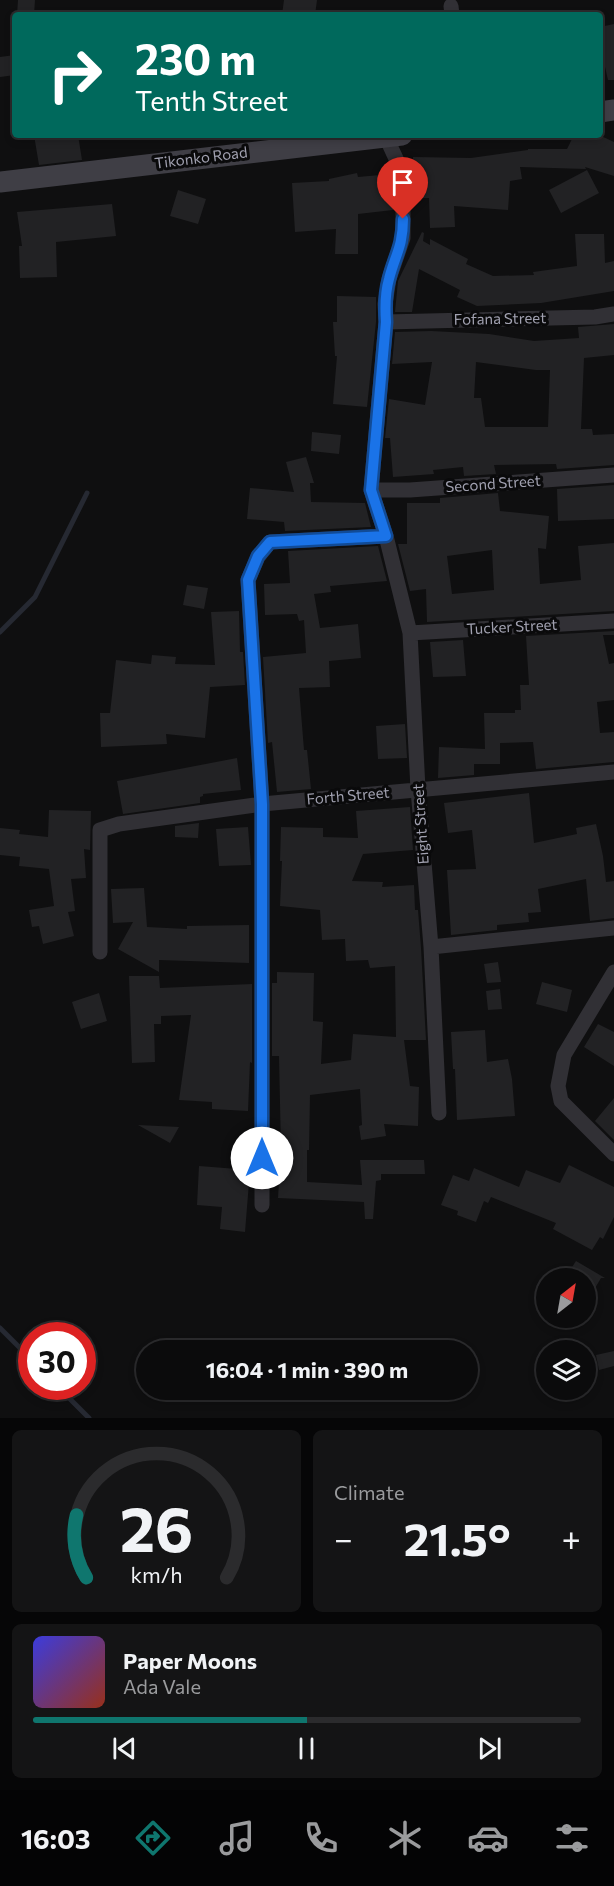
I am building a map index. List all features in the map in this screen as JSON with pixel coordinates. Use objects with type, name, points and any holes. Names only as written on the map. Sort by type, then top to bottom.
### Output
[{"type":"street","name":"Tikonko Road","points":[[0,182],[377,138]]},
{"type":"street","points":[[371,490],[386,322],[385,304],[389,279],[403,238],[403,182],[394,138]]},
{"type":"street","name":"Fofana Street","points":[[386,322],[595,317],[614,314]]},
{"type":"street","name":"Second Street","points":[[371,490],[410,490],[614,475]]},
{"type":"street","name":"Eight Street","points":[[371,490],[386,536],[410,633],[418,789],[431,947],[439,1113]]},
{"type":"street","points":[[262,1205],[262,804],[248,580],[258,556],[270,542],[386,536]]},
{"type":"street","name":"Tucker Street","points":[[410,633],[614,621]]},
{"type":"street","name":"Forth Street","points":[[100,952],[100,830],[119,824],[262,804],[614,772]]},
{"type":"street","points":[[431,947],[614,928]]},
{"type":"street","points":[[612,980],[564,1055],[558,1086],[561,1101],[614,1154]]},
{"type":"building","points":[[18,0],[35,0],[34,12],[17,12]]},
{"type":"building","points":[[284,0],[317,0],[315,12],[282,12]]},
{"type":"building","points":[[614,24],[614,80],[608,80],[603,58],[603,26]]},
{"type":"building","points":[[12,55],[12,75],[0,77],[0,57]]},
{"type":"building","points":[[603,137],[614,142],[614,176],[585,167],[586,169],[520,167],[522,179],[510,181],[508,210],[454,206],[455,227],[430,228],[429,198],[413,198],[410,172],[413,172],[413,157],[471,158],[528,149],[567,149],[572,138]]},
{"type":"building","points":[[34,138],[78,138],[82,160],[39,165]]},
{"type":"building","points":[[587,170],[599,193],[561,213],[549,190]]},
{"type":"building","points":[[357,173],[358,177],[391,174],[393,183],[393,210],[358,214],[358,254],[335,254],[336,229],[295,232],[292,183],[329,181],[329,179]]},
{"type":"building","points":[[178,190],[206,199],[198,224],[170,216]]},
{"type":"building","points":[[112,204],[116,236],[56,242],[57,277],[20,278],[19,246],[22,246],[17,212]]},
{"type":"building","points":[[422,232],[424,233],[423,241],[430,245],[430,239],[468,259],[466,264],[493,276],[534,275],[533,272],[577,266],[575,234],[604,234],[605,263],[614,261],[614,291],[541,303],[477,306],[457,297],[460,290],[419,269],[412,312],[395,312],[398,281]]},
{"type":"building","points":[[337,296],[376,297],[376,322],[367,407],[333,404],[337,356],[335,356],[333,322],[337,322]]},
{"type":"building","points":[[614,324],[614,355],[584,358],[581,429],[592,429],[593,435],[614,434],[614,465],[557,469],[556,464],[494,465],[496,474],[464,476],[463,467],[433,470],[434,474],[393,477],[390,438],[385,438],[389,399],[425,405],[432,362],[392,364],[395,332],[489,334],[534,341],[579,338],[578,327]],"holes":[[[476,362],[550,370],[548,427],[485,427],[481,398],[474,398]]]},
{"type":"building","points":[[312,432],[341,435],[339,454],[311,451]]},
{"type":"building","points":[[306,457],[314,483],[310,483],[311,502],[365,503],[371,527],[285,531],[284,522],[247,519],[250,488],[294,492],[286,462]]},
{"type":"building","points":[[614,485],[614,519],[558,521],[557,489]]},
{"type":"building","points":[[498,493],[500,511],[549,516],[546,549],[538,548],[540,584],[581,580],[578,546],[614,543],[614,611],[427,622],[426,589],[410,591],[398,544],[407,544],[407,503],[440,503],[440,498]],"holes":[[[492,550],[494,590],[452,594],[447,556]]]},
{"type":"building","points":[[378,546],[387,581],[330,586],[331,592],[314,594],[320,628],[358,624],[361,658],[329,661],[330,687],[299,688],[304,750],[307,750],[311,789],[277,792],[272,742],[268,743],[263,657],[306,653],[304,620],[299,621],[297,614],[265,615],[264,584],[290,583],[288,551]]},
{"type":"building","points":[[187,585],[208,588],[204,609],[183,605]]},
{"type":"building","points":[[239,611],[240,652],[243,652],[245,685],[210,687],[205,738],[166,734],[167,744],[101,747],[100,713],[110,713],[116,660],[151,664],[152,655],[176,657],[175,664],[215,665],[211,612]]},
{"type":"building","points":[[614,631],[614,635],[603,635],[609,664],[614,663],[614,700],[597,702],[600,733],[614,732],[614,762],[536,769],[533,742],[500,743],[500,764],[474,764],[474,775],[438,778],[439,747],[485,749],[484,713],[515,713],[515,710],[521,710],[520,685],[529,685],[526,636]]},
{"type":"building","points":[[463,640],[466,676],[433,677],[430,642]]},
{"type":"building","points":[[405,724],[407,758],[378,759],[376,726]]},
{"type":"building","points":[[237,758],[241,790],[203,794],[200,797],[200,803],[123,814],[117,781]]},
{"type":"building","points":[[529,793],[534,843],[577,834],[576,828],[596,824],[606,882],[614,881],[614,918],[590,921],[586,879],[538,889],[541,912],[528,913],[529,922],[497,925],[497,930],[451,935],[447,870],[476,869],[472,830],[448,833],[444,803]]},
{"type":"building","points":[[410,807],[413,850],[363,854],[352,881],[383,882],[382,887],[414,885],[421,948],[426,1040],[404,1040],[410,1086],[419,1087],[418,1126],[384,1124],[386,1136],[361,1140],[360,1089],[310,1095],[307,1182],[362,1185],[360,1160],[424,1160],[425,1174],[381,1174],[381,1180],[376,1181],[373,1219],[365,1219],[364,1202],[278,1198],[281,1150],[279,1056],[272,1056],[272,983],[277,983],[277,972],[314,973],[313,1021],[323,1022],[321,1064],[351,1060],[353,1034],[396,1037],[395,966],[370,968],[368,960],[346,961],[345,939],[322,940],[320,910],[280,906],[281,827],[323,828],[323,837],[358,838],[356,811]]},
{"type":"building","points":[[49,810],[91,811],[90,850],[84,849],[86,878],[71,879],[75,911],[68,912],[74,936],[43,944],[39,926],[32,927],[29,910],[54,906],[49,869],[19,866],[20,857],[0,855],[0,828],[20,830],[19,834],[48,837]]},
{"type":"building","points":[[199,823],[198,838],[175,837],[175,826]]},
{"type":"building","points":[[248,827],[251,865],[219,866],[216,829]]},
{"type":"building","points":[[144,888],[147,927],[187,929],[187,926],[249,925],[249,963],[159,960],[159,972],[118,949],[133,922],[113,923],[111,889]]},
{"type":"building","points":[[498,962],[501,982],[487,983],[484,964]]},
{"type":"building","points":[[129,976],[159,976],[160,988],[252,984],[252,1063],[250,1062],[248,1111],[212,1109],[212,1102],[179,1100],[191,1015],[161,1016],[161,1024],[154,1024],[155,1062],[132,1063]]},
{"type":"building","points":[[542,982],[572,990],[567,1012],[536,1004]]},
{"type":"building","points":[[500,989],[502,1009],[488,1010],[486,991]]},
{"type":"building","points":[[99,993],[107,1021],[81,1029],[72,1002]]},
{"type":"building","points":[[598,1024],[614,1032],[614,1066],[584,1047]]},
{"type":"building","points":[[485,1030],[487,1062],[508,1059],[515,1116],[457,1120],[451,1032]]},
{"type":"building","points":[[614,1098],[614,1140],[595,1121]]},
{"type":"building","points":[[138,1125],[179,1127],[170,1143]]},
{"type":"building","points":[[569,1165],[614,1187],[614,1217],[603,1239],[600,1237],[592,1250],[553,1229],[556,1223],[491,1197],[488,1203],[484,1201],[476,1222],[457,1215],[458,1211],[441,1205],[453,1175],[469,1181],[474,1168],[519,1187],[526,1170],[560,1183]]},
{"type":"building","points":[[199,1166],[250,1170],[245,1232],[220,1229],[222,1207],[197,1205]]},
{"type":"building","points":[[576,1261],[588,1268],[571,1268]]},
{"type":"building","points":[[596,1273],[605,1278],[601,1278],[596,1286]]},
{"type":"building","points":[[614,1351],[614,1366],[599,1370],[596,1355]]},
{"type":"waterway","points":[[0,632],[35,597],[87,493]]},
{"type":"waterway","points":[[0,1328],[18,1346]]},
{"type":"waterway","points":[[71,1400],[89,1418]]},
{"type":"route","points":[[262,1158],[262,804],[248,580],[258,556],[270,542],[386,536],[371,490],[386,322],[385,304],[389,279],[403,238],[403,219]]}]
